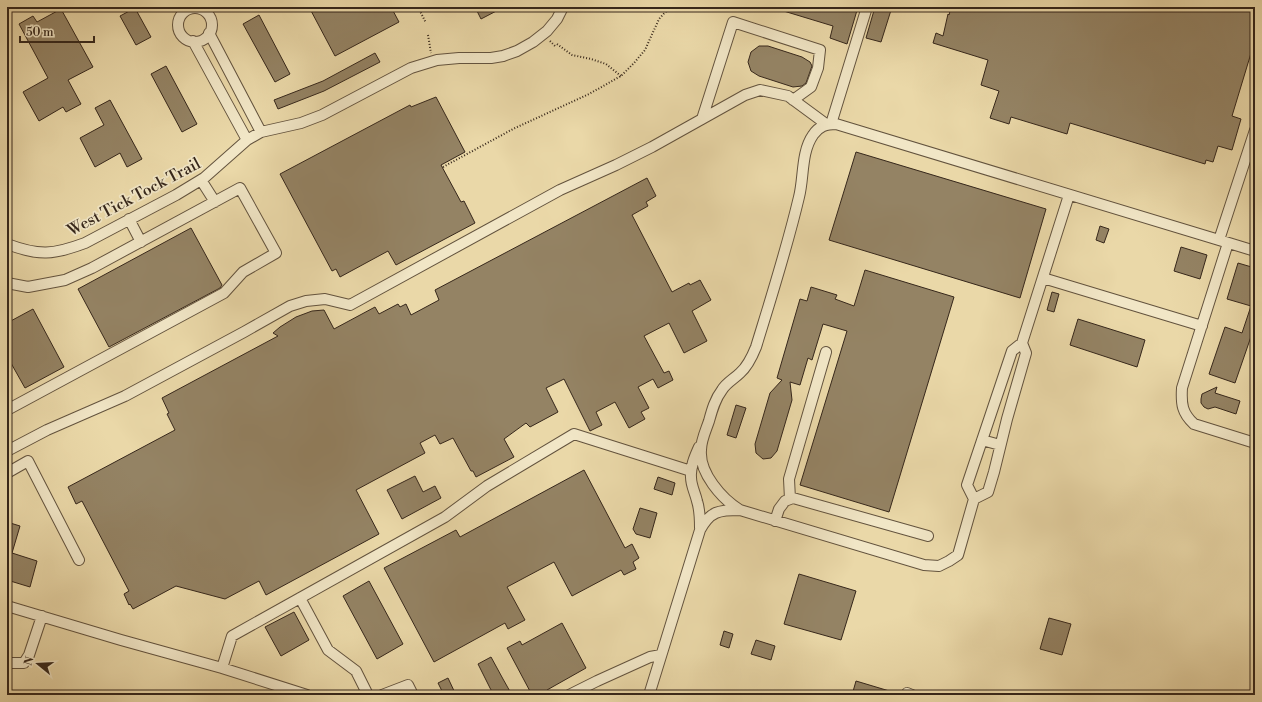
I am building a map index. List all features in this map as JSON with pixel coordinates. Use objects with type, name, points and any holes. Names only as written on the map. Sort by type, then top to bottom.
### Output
[{"type":"street","points":[[197,7],[207,12],[210,17],[211,28],[209,33],[202,39],[193,41],[188,40],[180,32],[178,23],[179,11],[197,7]]},
{"type":"street","name":"West Tick Tock Trail","points":[[7,244],[36,253],[51,253],[70,249],[176,195],[201,180],[247,140],[261,132],[301,123],[322,115],[411,68],[437,60],[491,58],[517,51],[533,42],[547,31],[557,19],[563,7]]},
{"type":"street","points":[[829,124],[867,7]]},
{"type":"street","points":[[702,119],[734,22],[820,50],[818,68],[811,87],[793,100]]},
{"type":"street","points":[[209,33],[261,132]]},
{"type":"street","points":[[193,41],[247,140]]},
{"type":"street","points":[[7,451],[47,430],[125,396],[290,306],[306,300],[325,300],[350,305],[560,190],[652,147],[745,95],[760,90],[788,96],[829,124]]},
{"type":"street","points":[[700,530],[700,515],[692,487],[691,471],[717,396],[723,388],[747,366],[756,347],[799,198],[807,146],[812,136],[818,129],[829,124],[836,124],[1255,251]]},
{"type":"street","points":[[1255,130],[1202,326],[1182,388],[1183,410],[1187,418],[1194,424],[1255,443]]},
{"type":"street","points":[[201,180],[214,202]]},
{"type":"street","points":[[7,283],[28,287],[65,280],[92,268],[240,188],[276,253],[243,272],[224,293],[7,410]]},
{"type":"street","points":[[649,695],[700,530],[705,520],[715,513],[726,510],[740,510],[924,565],[939,566],[958,555],[974,499],[967,485],[1012,350],[1022,343],[1069,195]]},
{"type":"street","points":[[129,219],[141,242]]},
{"type":"street","points":[[1043,278],[1202,326]]},
{"type":"street","points":[[974,499],[988,492],[1026,353],[1022,343]]},
{"type":"street","points":[[790,499],[789,479],[826,352]]},
{"type":"street","points":[[222,668],[232,636],[445,517],[488,486],[574,434],[691,471]]},
{"type":"street","points":[[702,440],[702,461],[706,472],[717,490],[730,503],[740,510]]},
{"type":"street","points":[[982,440],[1000,445]]},
{"type":"street","points":[[7,473],[28,461],[80,560]]},
{"type":"street","points":[[775,521],[779,509],[785,501],[793,498],[928,536]]},
{"type":"street","points":[[300,598],[328,650],[356,671],[368,695]]},
{"type":"street","points":[[7,606],[222,668],[307,695]]},
{"type":"street","points":[[7,663],[24,663],[29,655],[42,616]]},
{"type":"street","points":[[569,695],[650,657],[661,655]]},
{"type":"street","points":[[382,695],[408,685],[413,695]]},
{"type":"street","points":[[906,695],[907,693],[912,695]]},
{"type":"path","points":[[418,7],[426,23]]},
{"type":"path","points":[[443,168],[513,129],[589,94],[621,76],[644,50],[659,19],[670,7]]},
{"type":"path","points":[[428,35],[431,54]]},
{"type":"path","points":[[557,44],[572,55],[606,64],[621,76]]},
{"type":"building","points":[[309,7],[391,7],[399,22],[335,56]]},
{"type":"building","points":[[475,7],[504,7],[481,19]]},
{"type":"building","points":[[777,7],[858,7],[847,44],[830,38],[833,26],[777,9]]},
{"type":"building","points":[[875,7],[892,7],[881,42],[866,38]]},
{"type":"building","points":[[951,7],[1255,7],[1255,40],[1232,116],[1241,119],[1232,150],[1218,146],[1213,162],[1206,160],[1205,164],[1070,123],[1067,134],[1011,117],[1009,124],[990,118],[999,91],[981,85],[988,60],[933,43],[936,33],[943,36]]},
{"type":"building","points":[[135,8],[151,37],[136,45],[120,16]]},
{"type":"building","points":[[61,9],[93,67],[68,80],[81,104],[66,112],[63,107],[39,121],[23,92],[48,78],[19,24],[33,16],[37,22]]},
{"type":"building","points":[[259,15],[290,74],[275,82],[243,24]]},
{"type":"building","points":[[759,46],[768,46],[802,57],[810,62],[812,66],[806,83],[802,86],[793,87],[759,76],[751,71],[748,62],[751,52]]},
{"type":"building","points":[[375,53],[380,62],[324,91],[278,109],[274,100],[323,81]]},
{"type":"building","points":[[166,66],[197,124],[182,132],[151,74]]},
{"type":"building","points":[[436,97],[465,152],[441,165],[461,202],[464,201],[475,223],[396,265],[388,251],[340,277],[336,269],[332,271],[280,174],[410,105],[411,107]]},
{"type":"building","points":[[110,100],[142,159],[127,167],[120,153],[95,167],[80,138],[104,125],[95,108]]},
{"type":"building","points":[[856,152],[1046,209],[1020,298],[829,240]]},
{"type":"building","points":[[647,178],[656,196],[646,202],[648,206],[632,215],[672,292],[689,283],[690,285],[700,280],[711,300],[692,311],[707,341],[684,353],[669,323],[644,336],[664,373],[669,371],[673,380],[658,388],[653,379],[638,387],[649,408],[641,412],[645,419],[629,428],[615,402],[596,412],[602,425],[590,431],[564,379],[546,388],[558,412],[530,427],[526,423],[504,439],[514,457],[476,477],[473,471],[471,471],[453,438],[440,444],[435,435],[420,443],[425,453],[356,490],[379,534],[266,595],[259,581],[225,599],[176,586],[133,609],[130,604],[129,605],[124,594],[129,591],[82,501],[76,504],[68,487],[175,430],[167,414],[169,413],[162,398],[278,336],[273,333],[280,327],[296,317],[312,311],[324,310],[334,329],[375,307],[379,314],[398,304],[400,307],[406,304],[411,315],[439,300],[435,290]]},
{"type":"building","points":[[1100,226],[1109,229],[1104,243],[1096,240]]},
{"type":"building","points":[[191,228],[222,285],[220,288],[109,347],[78,289]]},
{"type":"building","points":[[1181,247],[1207,255],[1200,279],[1174,271]]},
{"type":"building","points":[[1238,263],[1255,268],[1255,325],[1235,383],[1209,374],[1225,327],[1242,333],[1251,306],[1227,299]]},
{"type":"building","points":[[865,270],[954,297],[889,512],[800,485],[847,331],[823,324],[812,360],[808,358],[800,385],[790,382],[792,400],[777,451],[771,458],[763,459],[756,453],[755,444],[770,393],[782,380],[777,378],[800,299],[807,301],[811,287],[837,295],[835,299],[854,306]]},
{"type":"building","points":[[1052,292],[1059,294],[1054,312],[1047,310]]},
{"type":"building","points":[[33,309],[64,367],[25,388],[7,356],[7,323]]},
{"type":"building","points":[[1078,319],[1145,340],[1137,367],[1070,345]]},
{"type":"building","points":[[1217,387],[1215,393],[1240,401],[1236,414],[1215,407],[1208,409],[1201,403],[1202,394]]},
{"type":"building","points":[[736,405],[746,408],[736,438],[727,435]]},
{"type":"building","points":[[584,470],[625,548],[632,544],[639,558],[633,562],[636,569],[624,575],[621,570],[572,596],[554,562],[507,587],[525,620],[508,629],[505,623],[434,662],[384,568],[456,530],[460,537]]},
{"type":"building","points":[[415,476],[423,492],[435,486],[441,498],[402,519],[387,490]]},
{"type":"building","points":[[658,477],[675,483],[672,495],[654,489]]},
{"type":"building","points":[[640,508],[657,513],[650,538],[636,534],[633,529]]},
{"type":"building","points":[[7,522],[20,526],[12,553],[37,561],[30,587],[7,580]]},
{"type":"building","points":[[799,574],[856,591],[841,640],[784,624]]},
{"type":"building","points":[[369,581],[403,644],[377,659],[343,596]]},
{"type":"building","points":[[294,612],[309,640],[281,656],[265,627]]},
{"type":"building","points":[[1049,618],[1071,624],[1062,655],[1040,649]]},
{"type":"building","points":[[562,623],[586,668],[547,690],[549,695],[532,695],[507,648],[520,641],[522,645]]},
{"type":"building","points":[[724,631],[733,634],[729,648],[720,645]]},
{"type":"building","points":[[756,640],[775,646],[771,660],[751,654]]},
{"type":"building","points":[[491,657],[512,695],[494,695],[490,688],[478,664]]},
{"type":"building","points":[[448,678],[456,695],[444,695],[438,683]]},
{"type":"building","points":[[856,681],[896,693],[895,695],[852,695]]}]
